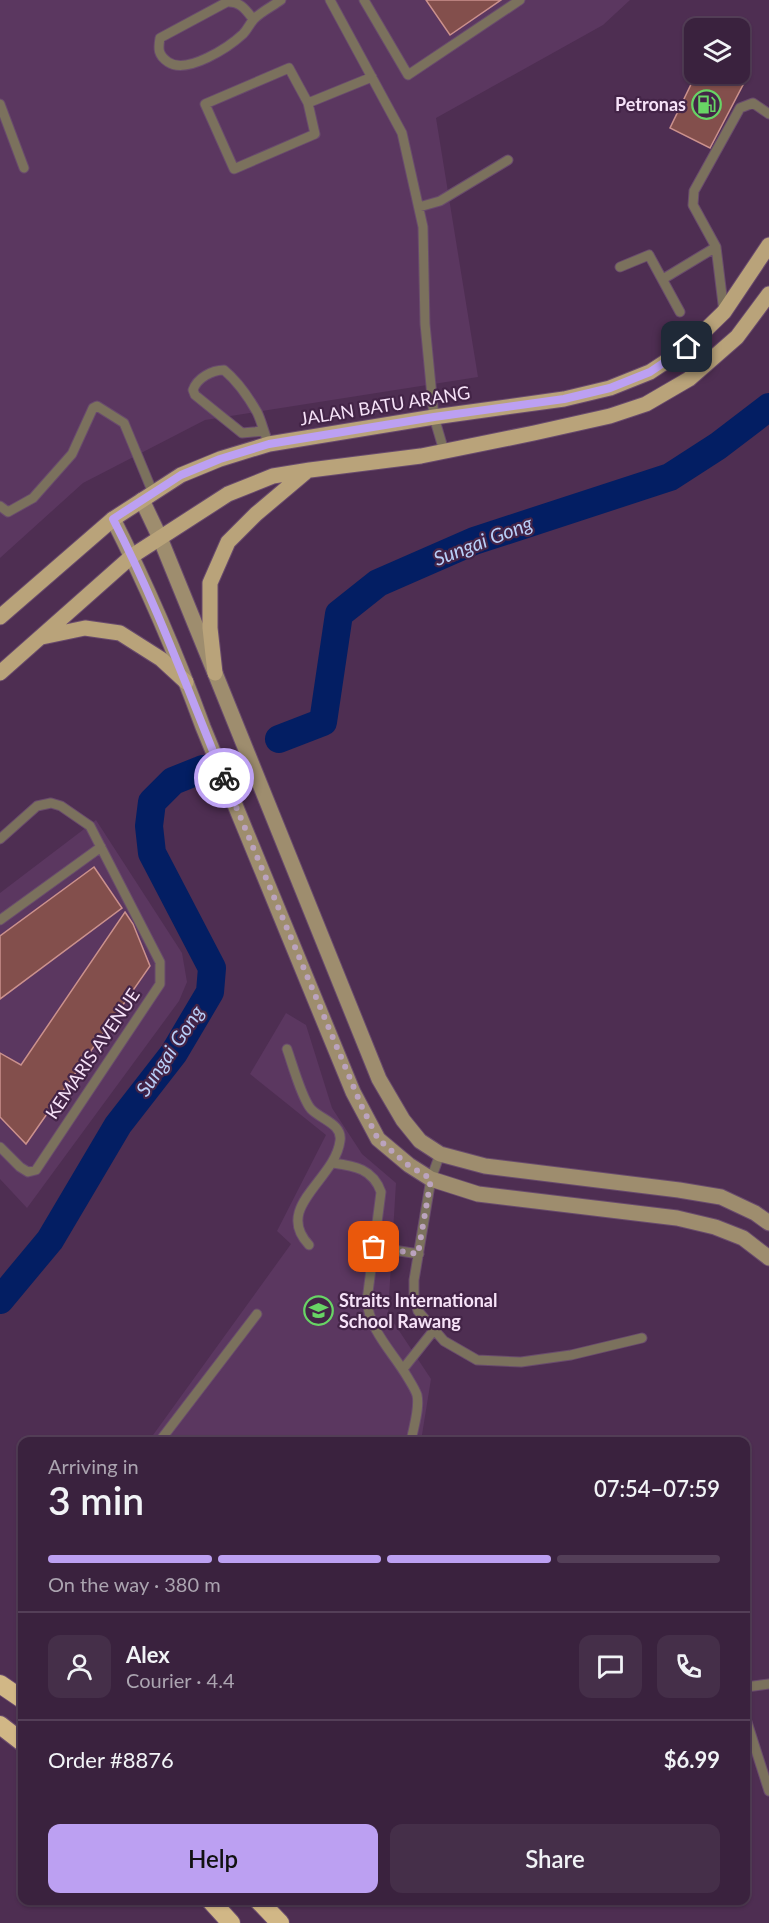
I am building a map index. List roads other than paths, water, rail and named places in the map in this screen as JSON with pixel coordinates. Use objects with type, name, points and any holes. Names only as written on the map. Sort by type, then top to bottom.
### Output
[{"type":"highway","points":[[0,1684],[18,1696]]},
{"type":"highway","points":[[0,1725],[18,1739]]},
{"type":"highway","points":[[215,1905],[231,1923]]},
{"type":"highway","points":[[263,1905],[280,1923]]},
{"type":"main road","name":"JALAN BATU ARANG","points":[[0,617],[113,519],[191,471],[266,437],[564,399],[610,388],[650,372],[687,347],[724,312],[769,245]]},
{"type":"main road","points":[[0,673],[132,556],[228,494],[273,476],[421,456],[610,416],[646,404],[689,380],[737,337],[769,294]]},
{"type":"main road","points":[[215,673],[210,628],[210,583],[228,542],[256,514],[310,470]]},
{"type":"main road","points":[[40,637],[85,628],[120,633],[161,659],[186,682]]},
{"type":"street","points":[[148,496],[160,538],[379,1079],[403,1120],[420,1141],[440,1154],[485,1166],[721,1197],[755,1213],[769,1223]]},
{"type":"street","points":[[113,519],[132,556],[186,682],[354,1092],[378,1139],[408,1165],[431,1179],[478,1194],[677,1218],[715,1227],[743,1238],[769,1258]]},
{"type":"lane","points":[[253,19],[241,5],[235,1],[228,2],[160,38],[158,49],[162,57],[172,64],[198,63],[227,47],[246,32],[253,19],[281,0]]},
{"type":"lane","points":[[330,0],[402,133],[423,227],[425,324],[434,417],[444,451]]},
{"type":"lane","points":[[364,0],[408,75],[520,0]]},
{"type":"lane","points":[[289,68],[308,103],[315,134],[234,169],[206,104],[289,68]]},
{"type":"lane","points":[[308,103],[372,77]]},
{"type":"lane","points":[[724,312],[716,247],[693,205],[694,191],[740,108],[753,103],[769,114]]},
{"type":"lane","points":[[0,104],[24,168]]},
{"type":"lane","points":[[418,207],[440,201],[508,160]]},
{"type":"lane","points":[[663,279],[716,247]]},
{"type":"lane","points":[[620,267],[650,255],[680,312]]},
{"type":"lane","points":[[216,370],[224,370],[258,413],[266,437],[242,433],[195,395],[193,390],[196,382],[216,370]]},
{"type":"lane","points":[[0,506],[8,512],[33,498],[72,454],[93,408],[97,406],[124,423],[148,496]]},
{"type":"lane","name":"KEMARIS AVENUE","points":[[0,839],[37,806],[51,803],[61,806],[90,826],[160,962],[160,984],[36,1170],[28,1172],[20,1167],[0,1147]]},
{"type":"lane","points":[[0,920],[101,847]]},
{"type":"lane","points":[[287,1049],[310,1108],[336,1128],[341,1140],[333,1163],[300,1206],[297,1225],[302,1238],[309,1245]]},
{"type":"lane","points":[[440,1154],[431,1179],[418,1254],[414,1296],[418,1311],[444,1341],[477,1360],[521,1362],[551,1358],[642,1338]]},
{"type":"lane","points":[[333,1163],[357,1166],[377,1180],[381,1192],[367,1300],[368,1314],[376,1331],[416,1392],[412,1437]]},
{"type":"lane","points":[[374,1247],[418,1254]]},
{"type":"lane","points":[[163,1437],[257,1314]]},
{"type":"lane","points":[[403,1370],[434,1330]]},
{"type":"lane","points":[[750,1686],[769,1684]]},
{"type":"lane","points":[[750,1732],[769,1791]]},
{"type":"waterway","name":"Sungai Gong","points":[[279,739],[323,722],[339,614],[378,583],[474,541],[670,477],[718,446],[769,407]]},
{"type":"waterway","name":"Sungai Gong","points":[[0,1300],[50,1240],[118,1125],[174,1053],[210,992],[212,968],[152,853],[149,826],[152,802],[173,781],[203,769]]},
{"type":"place","name":"Petronas","points":[[707,105]]},
{"type":"place","name":"Straits International School Rawang","points":[[318,1311]]}]
